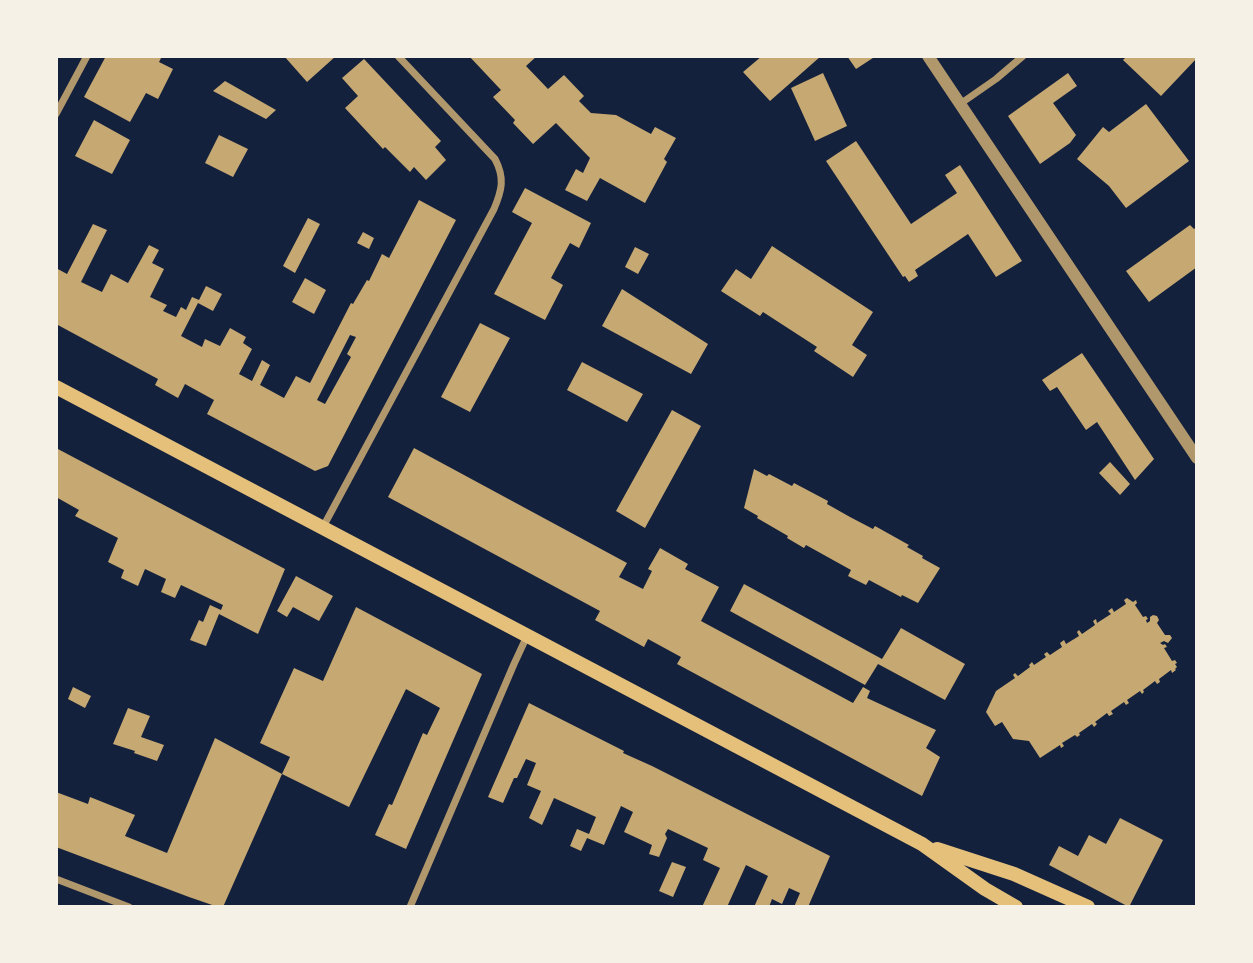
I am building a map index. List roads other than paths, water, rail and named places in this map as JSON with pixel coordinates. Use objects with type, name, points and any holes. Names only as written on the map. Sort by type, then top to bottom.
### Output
[{"type":"main road","points":[[56,387],[922,844],[985,889],[1016,907]]},
{"type":"main road","points":[[922,844],[1014,874],[1088,907]]},
{"type":"street","points":[[56,114],[87,56]]},
{"type":"street","points":[[324,527],[500,195],[501,170],[495,159],[398,56]]},
{"type":"street","points":[[928,56],[1197,458]]},
{"type":"street","points":[[960,104],[1023,56]]},
{"type":"street","points":[[410,907],[527,636]]},
{"type":"street","points":[[56,879],[129,907]]}]
